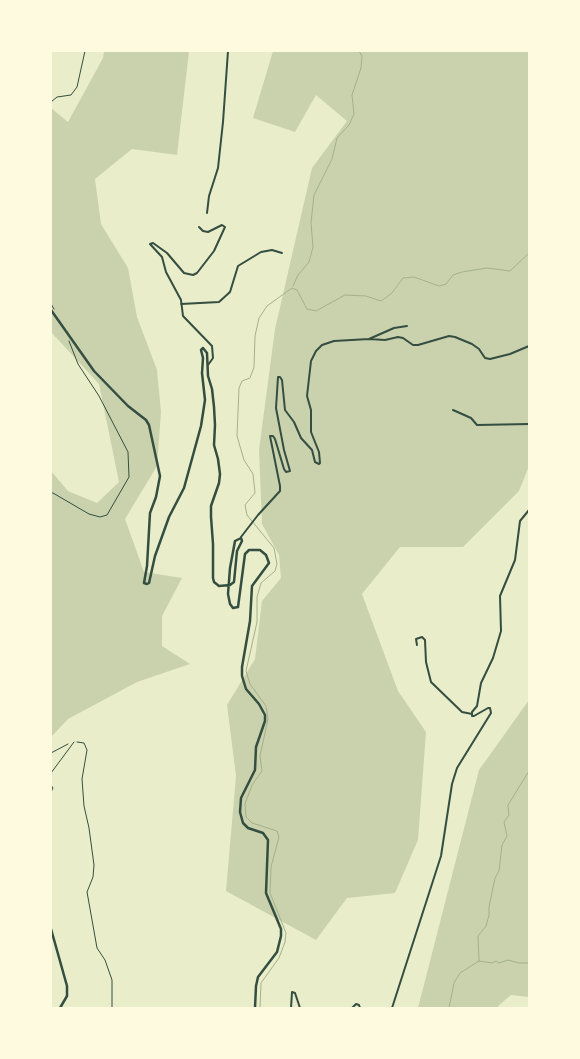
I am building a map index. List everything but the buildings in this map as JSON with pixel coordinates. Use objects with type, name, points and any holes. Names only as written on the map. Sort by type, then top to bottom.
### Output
[{"type":"street","points":[[208,213],[210,196],[218,168],[224,122],[228,51]]},
{"type":"street","points":[[199,227],[203,231],[208,232],[222,225],[225,227],[214,251],[197,273],[193,275],[184,273],[167,253],[153,243],[150,244],[162,257],[166,272],[181,304],[183,316],[212,346],[213,358],[208,365]]},
{"type":"street","points":[[181,304],[219,302],[227,297],[230,292],[238,266],[260,252],[272,250],[282,253]]},
{"type":"street","points":[[51,310],[94,371],[128,406],[143,417],[149,425],[160,476],[156,497],[150,513],[145,584],[149,583],[155,556],[169,517],[186,483],[202,426],[205,400],[201,350],[203,348],[207,354],[208,376],[212,389],[215,416],[214,445],[220,474],[220,483],[211,506],[212,575],[216,584],[225,586],[233,584],[235,580],[238,548],[244,532],[280,491],[270,436],[273,436],[275,439],[284,469],[288,472],[291,469],[284,450],[276,408],[277,378],[281,377],[285,410],[294,422],[301,438],[312,450],[315,462],[319,464],[321,461],[311,436],[311,410],[307,399],[313,355],[328,342],[369,339],[379,341],[403,338],[418,345],[441,337],[455,337],[472,344],[479,349],[485,358],[490,359],[510,354],[529,346]]},
{"type":"street","points":[[369,339],[394,328],[407,326]]},
{"type":"street","points":[[453,410],[471,418],[477,425],[529,424]]},
{"type":"street","points":[[472,714],[477,706],[481,683],[493,658],[500,631],[500,596],[515,560],[520,521],[529,510]]},
{"type":"street","points":[[241,538],[235,541],[230,568],[228,594],[233,608],[238,607],[245,554],[253,549],[260,550],[266,555],[268,563],[252,586],[250,621],[242,667],[243,683],[250,695],[264,710],[265,721],[256,747],[255,770],[241,798],[240,812],[243,823],[248,828],[263,833],[268,840],[266,893],[281,929],[282,936],[277,952],[258,977],[255,1008]]},
{"type":"street","points":[[392,1008],[441,856],[452,784],[457,768],[492,710],[488,708],[474,716],[462,712],[431,682],[425,657],[426,649],[422,637],[416,639],[417,644]]},
{"type":"street","points":[[51,929],[67,986],[66,996],[60,1008]]},
{"type":"street","points":[[291,1008],[292,992],[295,993],[300,1008]]},
{"type":"street","points":[[352,1008],[356,1004],[360,1008]]},
{"type":"lane","points":[[51,773],[74,742]]},
{"type":"lane","points":[[51,785],[53,788],[51,792]]},
{"type":"path","points":[[51,102],[57,96],[70,96],[77,87],[84,51]]},
{"type":"path","points":[[51,493],[53,492],[90,514],[100,517],[106,515],[129,477],[128,452],[99,396],[78,364],[68,340]]},
{"type":"path","points":[[51,753],[74,742],[81,742],[86,746],[87,753],[82,779],[84,806],[90,828],[94,865],[88,892],[97,948],[105,960],[112,980],[112,1008]]},
{"type":"green space","points":[[104,51],[189,51],[177,155],[132,149],[95,179],[101,224],[128,268],[137,317],[157,370],[161,412],[157,466],[125,519],[144,572],[182,578],[162,616],[162,646],[190,664],[137,682],[68,719],[51,737],[51,471],[68,491],[97,503],[119,482],[99,384],[51,332],[51,108],[68,122],[103,58]]},
{"type":"green space","points":[[273,51],[529,51],[529,466],[519,491],[463,547],[400,547],[362,594],[398,691],[426,732],[418,840],[395,893],[347,898],[316,940],[226,891],[236,776],[227,705],[255,659],[262,601],[281,578],[279,555],[262,524],[259,450],[275,329],[312,168],[347,121],[316,95],[295,132],[253,118]]},
{"type":"green space","points":[[529,700],[529,997],[511,995],[498,1006],[499,1008],[418,1008],[479,770]]},
{"type":"waterway","points":[[293,286],[298,275],[309,262],[313,247],[311,223],[314,195],[332,159],[337,138],[349,125],[354,114],[352,95],[361,68],[362,56],[359,51]]},
{"type":"waterway","points":[[260,1008],[261,983],[279,958],[286,933],[270,893],[271,867],[279,837],[277,831],[252,823],[246,817],[245,804],[252,785],[262,771],[260,756],[268,719],[266,706],[250,684],[246,671],[257,622],[257,597],[261,583],[275,571],[277,564],[274,548],[247,515],[245,505],[255,493],[253,474],[244,460],[237,436],[239,388],[242,381],[250,378],[254,367],[255,336],[259,318],[267,306],[292,288],[297,290],[307,309],[316,311],[345,295],[366,296],[381,301],[392,293],[403,278],[414,277],[439,286],[446,284],[453,275],[462,272],[487,268],[510,271],[529,253]]},
{"type":"waterway","points":[[449,1008],[454,983],[460,973],[479,961],[478,936],[486,926],[489,915],[495,878],[499,871],[502,845],[507,836],[504,822],[509,815],[508,805],[529,771]]},
{"type":"waterway","points":[[479,961],[492,963],[496,961],[499,963],[508,960],[529,963]]}]
